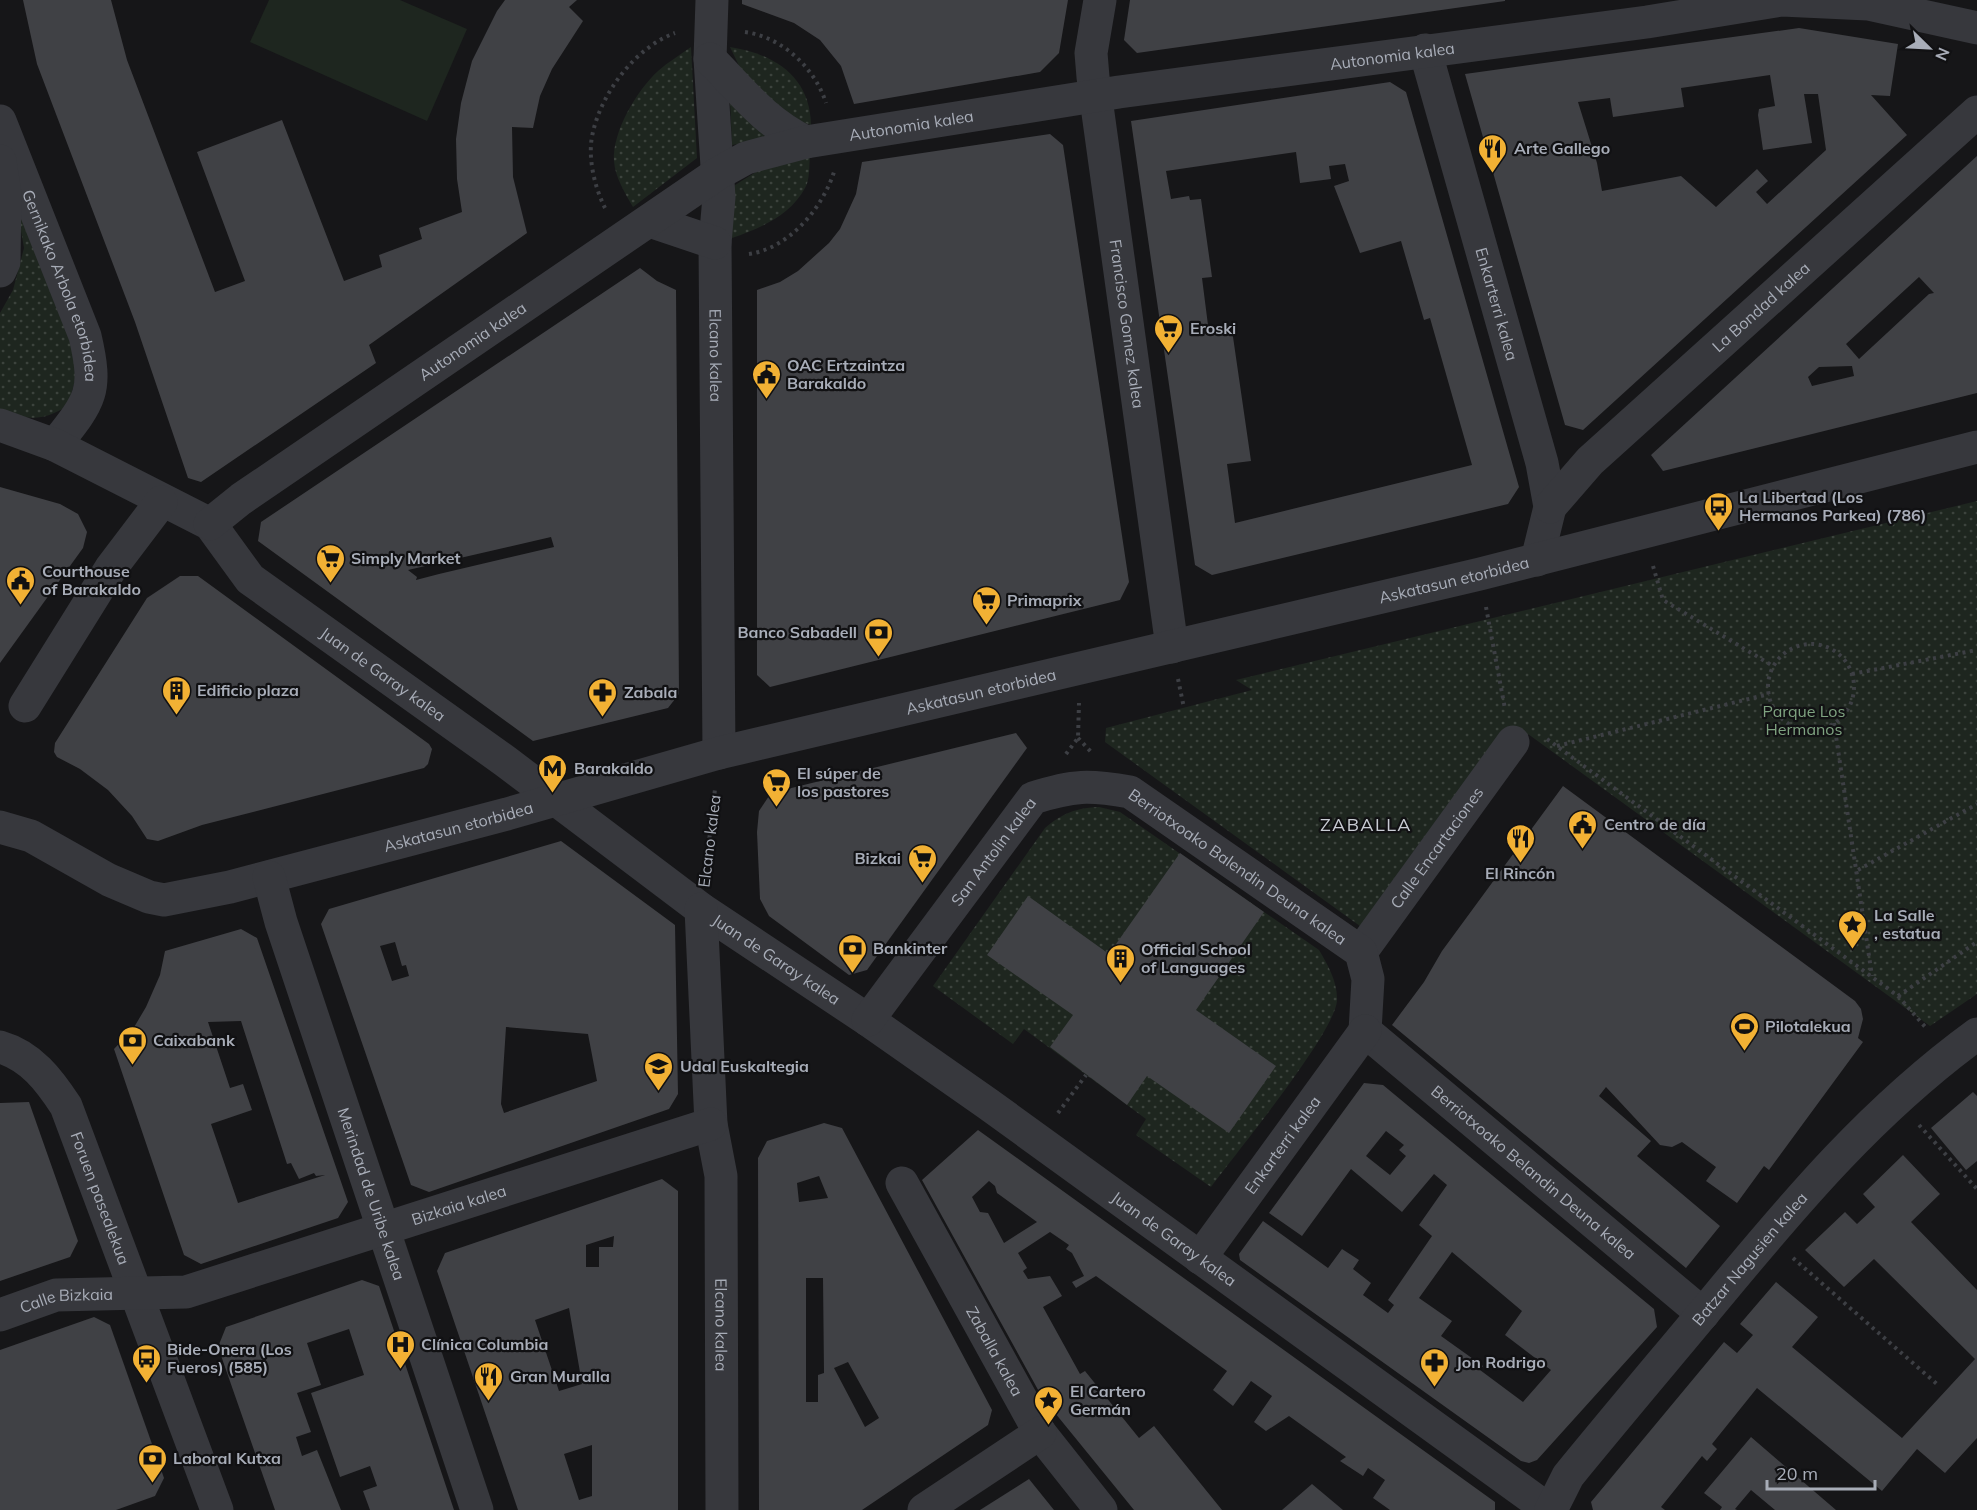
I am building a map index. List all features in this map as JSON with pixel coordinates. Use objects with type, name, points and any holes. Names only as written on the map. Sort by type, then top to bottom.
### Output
[{"type":"street","name":"Elcano kalea","points":[[712,0],[710,58],[719,197],[715,243],[719,753]]},
{"type":"street","name":"Francisco Gomez kalea","points":[[1100,0],[1091,53],[1095,96],[1172,647]]},
{"type":"street","name":"Autonomia kalea","points":[[210,524],[241,499],[717,174],[746,158],[806,142],[1095,96],[1647,22],[1782,0],[1866,2],[1977,28]]},
{"type":"street","name":"Enkarterri kalea","points":[[1425,50],[1539,451],[1550,507],[1537,560]]},
{"type":"street","points":[[710,58],[752,104],[781,130],[806,142]]},
{"type":"street","name":"La Bondad kalea","points":[[1550,507],[1590,461],[1977,112]]},
{"type":"street","name":"Gernikako Arbola etorbidea","points":[[0,121],[85,336],[92,367],[92,389],[76,418],[55,445]]},
{"type":"street","name":"Gernikako Arbola etorbidea","points":[[0,161],[5,194],[4,262],[0,271]]},
{"type":"street","points":[[650,221],[715,243]]},
{"type":"street","name":"Juan de Garay kalea","points":[[0,425],[55,445],[162,502],[210,524],[250,579],[506,761],[554,800],[701,909],[868,1020],[1550,1510]]},
{"type":"street","name":"Askatasun etorbidea","points":[[0,826],[31,836],[109,880],[157,900],[230,887],[719,753],[1480,574],[1977,447]]},
{"type":"street","points":[[25,706],[111,568],[162,502]]},
{"type":"street","name":"Calle Encartaciones","points":[[1361,952],[1526,737]]},
{"type":"street","name":"Berriotxoako Balendin Deuna kalea","points":[[1033,798],[1069,787],[1101,787],[1131,792],[1361,952],[1368,979],[1365,1031]]},
{"type":"street","name":"San Antolin kalea","points":[[868,1020],[1033,798]]},
{"type":"street","name":"Merindad de Uribe kalea","points":[[269,877],[281,922],[382,1230],[477,1510]]},
{"type":"street","name":"Elcano kalea","points":[[701,909],[711,1124],[721,1176],[722,1510]]},
{"type":"street","name":"Enkarterri kalea","points":[[1200,1258],[1365,1031]]},
{"type":"street","name":"Berriotxoako Belandin Deuna kalea","points":[[1365,1031],[1703,1314]]},
{"type":"street","name":"Batzar Nagusien kalea","points":[[1550,1510],[1568,1476],[1767,1236],[1867,1125],[1948,1055],[1977,1034]]},
{"type":"street","name":"Foruen pasealekua","points":[[0,1047],[16,1052],[47,1077],[66,1106],[211,1508]]},
{"type":"street","name":"Bizkaia kalea","points":[[135,1292],[186,1292],[711,1124]]},
{"type":"street","name":"Zaballa kalea","points":[[902,1183],[1040,1433],[1101,1510]]},
{"type":"street","name":"Calle Bizkaia","points":[[0,1315],[56,1295],[135,1292]]},
{"type":"street","points":[[924,1510],[1040,1433]]},
{"type":"path","points":[[1644,532],[1663,600],[1773,666]]},
{"type":"path","points":[[1480,574],[1526,737],[1556,746],[1872,976],[1898,996],[1948,1055]]},
{"type":"path","points":[[1816,644],[1836,651],[1846,661],[1852,674],[1854,688],[1852,701],[1845,714],[1834,723],[1814,729],[1794,726],[1782,718],[1769,694],[1769,680],[1773,666],[1782,655],[1794,647],[1816,644]]},
{"type":"path","points":[[1852,674],[1977,650]]},
{"type":"path","points":[[1065,755],[1078,738],[1080,669]]},
{"type":"path","points":[[1556,746],[1769,694]]},
{"type":"path","points":[[1834,723],[1872,976]]},
{"type":"path","name":"Elcano kalea","points":[[701,909],[719,753]]},
{"type":"path","points":[[1857,870],[1977,804]]},
{"type":"path","points":[[1898,996],[1977,942]]},
{"type":"path","points":[[1078,1085],[1086,1075]]},
{"type":"path","points":[[1896,1100],[1977,1189]]},
{"type":"path","points":[[1767,1236],[1938,1385]]},
{"type":"green space","points":[[269,0],[400,0],[467,29],[427,121],[250,42]]},
{"type":"green space","points":[[691,47],[697,158],[633,207],[616,173],[614,150],[617,137],[627,112],[650,79]]},
{"type":"green space","points":[[730,47],[762,55],[787,71],[797,81],[804,94],[811,125],[788,117],[744,76]]},
{"type":"green space","points":[[730,98],[771,138],[732,145]]},
{"type":"green space","points":[[810,155],[807,185],[799,198],[773,220],[732,238],[732,187],[759,170]]},
{"type":"green space","points":[[14,191],[79,366],[68,406],[50,415],[35,418],[0,410],[0,313],[13,290],[24,248]]},
{"type":"green space","name":"Parque Los Hermanos","points":[[1977,501],[1977,994],[1930,1026],[1528,734],[1378,939],[1105,742],[1106,728],[1252,690],[1236,680]]},
{"type":"green space","points":[[1099,807],[1120,812],[1319,950],[1334,981],[1337,1001],[1332,1017],[1320,1039],[1282,1094],[1211,1187],[1136,1135],[1146,1119],[1024,1029],[1013,1044],[933,986],[1045,828],[1070,812]]},
{"type":"building","points":[[23,0],[111,0],[127,60],[215,292],[245,281],[197,152],[282,120],[344,281],[382,267],[379,255],[422,239],[419,228],[462,212],[457,179],[456,139],[461,103],[472,61],[497,11],[505,0],[577,0],[569,7],[583,21],[552,69],[540,96],[533,128],[512,127],[513,177],[527,233],[369,345],[376,363],[201,482],[188,478],[135,322],[37,64]]},
{"type":"building","points":[[742,0],[1068,0],[1059,53],[1040,72],[854,104],[841,66],[820,40],[794,23],[742,4]]},
{"type":"building","points":[[1130,0],[1505,1],[1137,53],[1124,40]]},
{"type":"building","points":[[1799,28],[1898,44],[1890,96],[1871,95],[1907,135],[1583,430],[1565,425],[1465,74]],"holes":[[[1770,75],[1775,106],[1759,109],[1763,150],[1812,143],[1804,94],[1818,94],[1826,150],[1767,204],[1756,192],[1768,181],[1757,169],[1716,207],[1681,176],[1602,191],[1597,163],[1578,102],[1610,98],[1613,117],[1684,107],[1681,88]]]},
{"type":"building","points":[[1390,82],[1406,92],[1519,487],[1508,504],[1212,575],[1195,565],[1131,121]],"holes":[[[1296,152],[1300,183],[1331,179],[1329,166],[1345,164],[1349,181],[1334,186],[1360,253],[1401,241],[1424,320],[1430,318],[1472,465],[1235,523],[1227,464],[1251,461],[1232,330],[1209,333],[1202,278],[1212,277],[1201,199],[1190,200],[1189,196],[1171,199],[1166,171]]]},
{"type":"building","points":[[1050,134],[1063,145],[1129,582],[1120,600],[770,687],[757,675],[757,290],[780,282],[798,271],[829,243],[840,229],[856,194],[862,162]]},
{"type":"building","points":[[1977,156],[1977,393],[1663,471],[1651,455]],"holes":[[[1919,277],[1934,293],[1929,294],[1859,359],[1846,344]],[[1852,366],[1854,376],[1812,386],[1808,377],[1819,367]]]},
{"type":"building","points":[[640,268],[657,281],[676,290],[679,694],[668,708],[533,741],[258,541],[261,522]],"holes":[[[551,537],[554,547],[416,580],[417,577],[408,570]]]},
{"type":"building","name":"Courthouse of Barakaldo","points":[[0,487],[60,504],[78,514],[87,532],[83,548],[0,663]]},
{"type":"building","name":"Edificio plaza","points":[[180,576],[198,576],[429,744],[432,749],[428,764],[424,768],[202,825],[158,841],[147,839],[132,816],[108,790],[80,769],[57,757],[54,752],[55,743],[147,598]]},
{"type":"building","points":[[1016,733],[1027,748],[867,970],[849,975],[769,916],[760,899],[757,832],[759,811],[771,793]]},
{"type":"building","points":[[1563,786],[1855,1001],[1861,1009],[1863,1019],[1858,1038],[1863,1042],[1769,1170],[1764,1166],[1737,1203],[1706,1181],[1716,1167],[1682,1142],[1672,1147],[1660,1145],[1606,1087],[1599,1096],[1651,1141],[1637,1156],[1720,1226],[1686,1268],[1392,1025],[1424,982],[1442,951]]},
{"type":"building","points":[[561,841],[675,925],[678,1094],[669,1109],[429,1192],[411,1185],[321,924],[329,909]],"holes":[[[395,942],[402,966],[406,965],[409,976],[392,981],[380,946]],[[506,1027],[588,1034],[597,1081],[504,1113],[501,1104]]]},
{"type":"building","name":"Official School of Languages","points":[[1180,853],[1264,912],[1196,1010],[1276,1066],[1229,1133],[1147,1076],[1127,1105],[1050,1047],[1073,1015],[987,955],[1028,896],[1109,954]]},
{"type":"building","points":[[241,929],[257,938],[348,1202],[338,1218],[201,1264],[184,1255],[114,1049],[133,1029],[146,1007],[160,975],[165,951]],"holes":[[[241,1021],[287,1164],[291,1163],[299,1179],[314,1173],[316,1176],[325,1175],[238,1203],[211,1124],[252,1110],[243,1084],[230,1088],[208,1022]]]},
{"type":"building","points":[[1364,1083],[1383,1085],[1654,1309],[1657,1327],[1537,1460],[1529,1463],[1521,1461],[1240,1260],[1239,1254],[1263,1221],[1328,1268],[1342,1249],[1359,1260],[1353,1269],[1371,1283],[1363,1295],[1388,1313],[1394,1305],[1388,1300],[1432,1236],[1419,1225],[1447,1185],[1434,1174],[1402,1212],[1351,1169],[1302,1236],[1269,1213]],"holes":[[[1386,1131],[1404,1145],[1399,1150],[1406,1156],[1390,1175],[1366,1156]],[[1452,1252],[1522,1311],[1505,1335],[1551,1370],[1523,1402],[1480,1370],[1483,1366],[1441,1336],[1452,1321],[1419,1298]]]},
{"type":"building","points":[[1973,1092],[1977,1096],[1977,1161],[1966,1170],[1931,1128]]},
{"type":"building","points":[[29,1102],[78,1241],[70,1257],[0,1281],[0,1103]]},
{"type":"building","points":[[824,1123],[842,1128],[992,1410],[988,1425],[862,1510],[759,1510],[758,1158],[767,1141]],"holes":[[[819,1176],[828,1198],[799,1202],[797,1183]],[[806,1278],[823,1278],[824,1373],[818,1375],[818,1402],[806,1402]],[[848,1362],[879,1418],[865,1427],[834,1368]]]},
{"type":"building","points":[[978,1130],[1495,1502],[1495,1510],[1390,1510],[1373,1498],[1385,1480],[1368,1468],[1363,1476],[1340,1461],[1346,1457],[1289,1416],[1266,1431],[1254,1422],[1272,1396],[1251,1381],[1233,1406],[1213,1390],[1227,1371],[1096,1276],[1076,1288],[1072,1282],[1084,1276],[1072,1253],[1066,1249],[1069,1245],[1050,1232],[1018,1253],[1027,1268],[1023,1271],[1028,1279],[1050,1276],[1062,1296],[1043,1307],[1080,1374],[1085,1371],[1139,1438],[1154,1426],[1222,1510],[1134,1510],[1042,1397],[922,1180]],"holes":[[[989,1181],[995,1186],[997,1193],[1037,1222],[1004,1243],[988,1213],[980,1212],[972,1197]]]},
{"type":"building","points":[[1903,1155],[1940,1194],[1911,1222],[1977,1290],[1977,1438],[1945,1473],[1917,1449],[1882,1491],[1757,1388],[1712,1444],[1717,1449],[1707,1461],[1702,1456],[1661,1507],[1665,1510],[1593,1510],[1591,1502],[1724,1342],[1737,1353],[1753,1335],[1740,1324],[1776,1282],[1818,1317],[1792,1347],[1902,1438],[1975,1359],[1874,1259],[1844,1287],[1805,1250],[1845,1212],[1857,1224],[1875,1207],[1863,1194]]},
{"type":"building","points":[[662,1179],[678,1191],[678,1510],[518,1510],[437,1271],[445,1253]],"holes":[[[614,1236],[613,1247],[599,1247],[599,1267],[586,1267],[586,1245]],[[569,1308],[582,1384],[559,1391],[535,1320]],[[592,1445],[592,1496],[579,1500],[564,1454]]]},
{"type":"building","points":[[362,1280],[379,1286],[454,1510],[370,1510],[363,1491],[377,1486],[370,1466],[340,1477],[311,1393],[364,1375],[349,1329],[307,1343],[321,1385],[297,1393],[311,1432],[296,1437],[302,1456],[317,1450],[341,1510],[275,1510],[218,1347],[226,1327]]},
{"type":"building","points":[[94,1317],[110,1325],[164,1478],[155,1496],[116,1510],[0,1510],[0,1350]]},
{"type":"building","points":[[1751,1437],[1836,1510],[1775,1510],[1751,1490],[1735,1509],[1737,1510],[1720,1510],[1722,1507],[1704,1493]]},
{"type":"building","points":[[1029,1479],[1054,1510],[980,1510]]},
{"type":"building","points":[[1312,1484],[1343,1510],[1282,1510]]},
{"type":"place","name":"Arte Gallego","points":[[1493,174]]},
{"type":"place","name":"Eroski","points":[[1169,354]]},
{"type":"place","name":"OAC Ertzaintza Barakaldo","points":[[766,400]]},
{"type":"place","name":"La Libertad (Los Hermanos Parkea) (786)","points":[[1718,532]]},
{"type":"place","name":"Simply Market","points":[[330,584]]},
{"type":"place","name":"Courthouse of Barakaldo","points":[[21,606]]},
{"type":"place","name":"Primaprix","points":[[986,626]]},
{"type":"place","name":"Banco Sabadell","points":[[878,658]]},
{"type":"place","name":"Edificio plaza","points":[[176,716]]},
{"type":"place","name":"Zabala","points":[[603,718]]},
{"type":"place","name":"Barakaldo","points":[[553,794]]},
{"type":"place","name":"El súper de los pastores","points":[[776,808]]},
{"type":"place","name":"Centro de día","points":[[1583,850]]},
{"type":"place","name":"El Rincón","points":[[1520,864]]},
{"type":"place","name":"Bizkai","points":[[922,884]]},
{"type":"place","name":"La Salle , estatua","points":[[1853,950]]},
{"type":"place","name":"Bankinter","points":[[852,974]]},
{"type":"place","name":"Official School of Languages","points":[[1120,984]]},
{"type":"place","name":"Pilotalekua","points":[[1744,1052]]},
{"type":"place","name":"Caixabank","points":[[132,1066]]},
{"type":"place","name":"Udal Euskaltegia","points":[[659,1092]]},
{"type":"place","name":"Clínica Columbia","points":[[400,1370]]},
{"type":"place","name":"Bide-Onera (Los Fueros) (585)","points":[[146,1384]]},
{"type":"place","name":"Jon Rodrigo","points":[[1435,1388]]},
{"type":"place","name":"Gran Muralla","points":[[489,1402]]},
{"type":"place","name":"El Cartero Germán","points":[[1049,1426]]},
{"type":"place","name":"Laboral Kutxa","points":[[152,1484]]},
{"type":"district","name":"ZABALLA","points":[[1366,825]]}]
